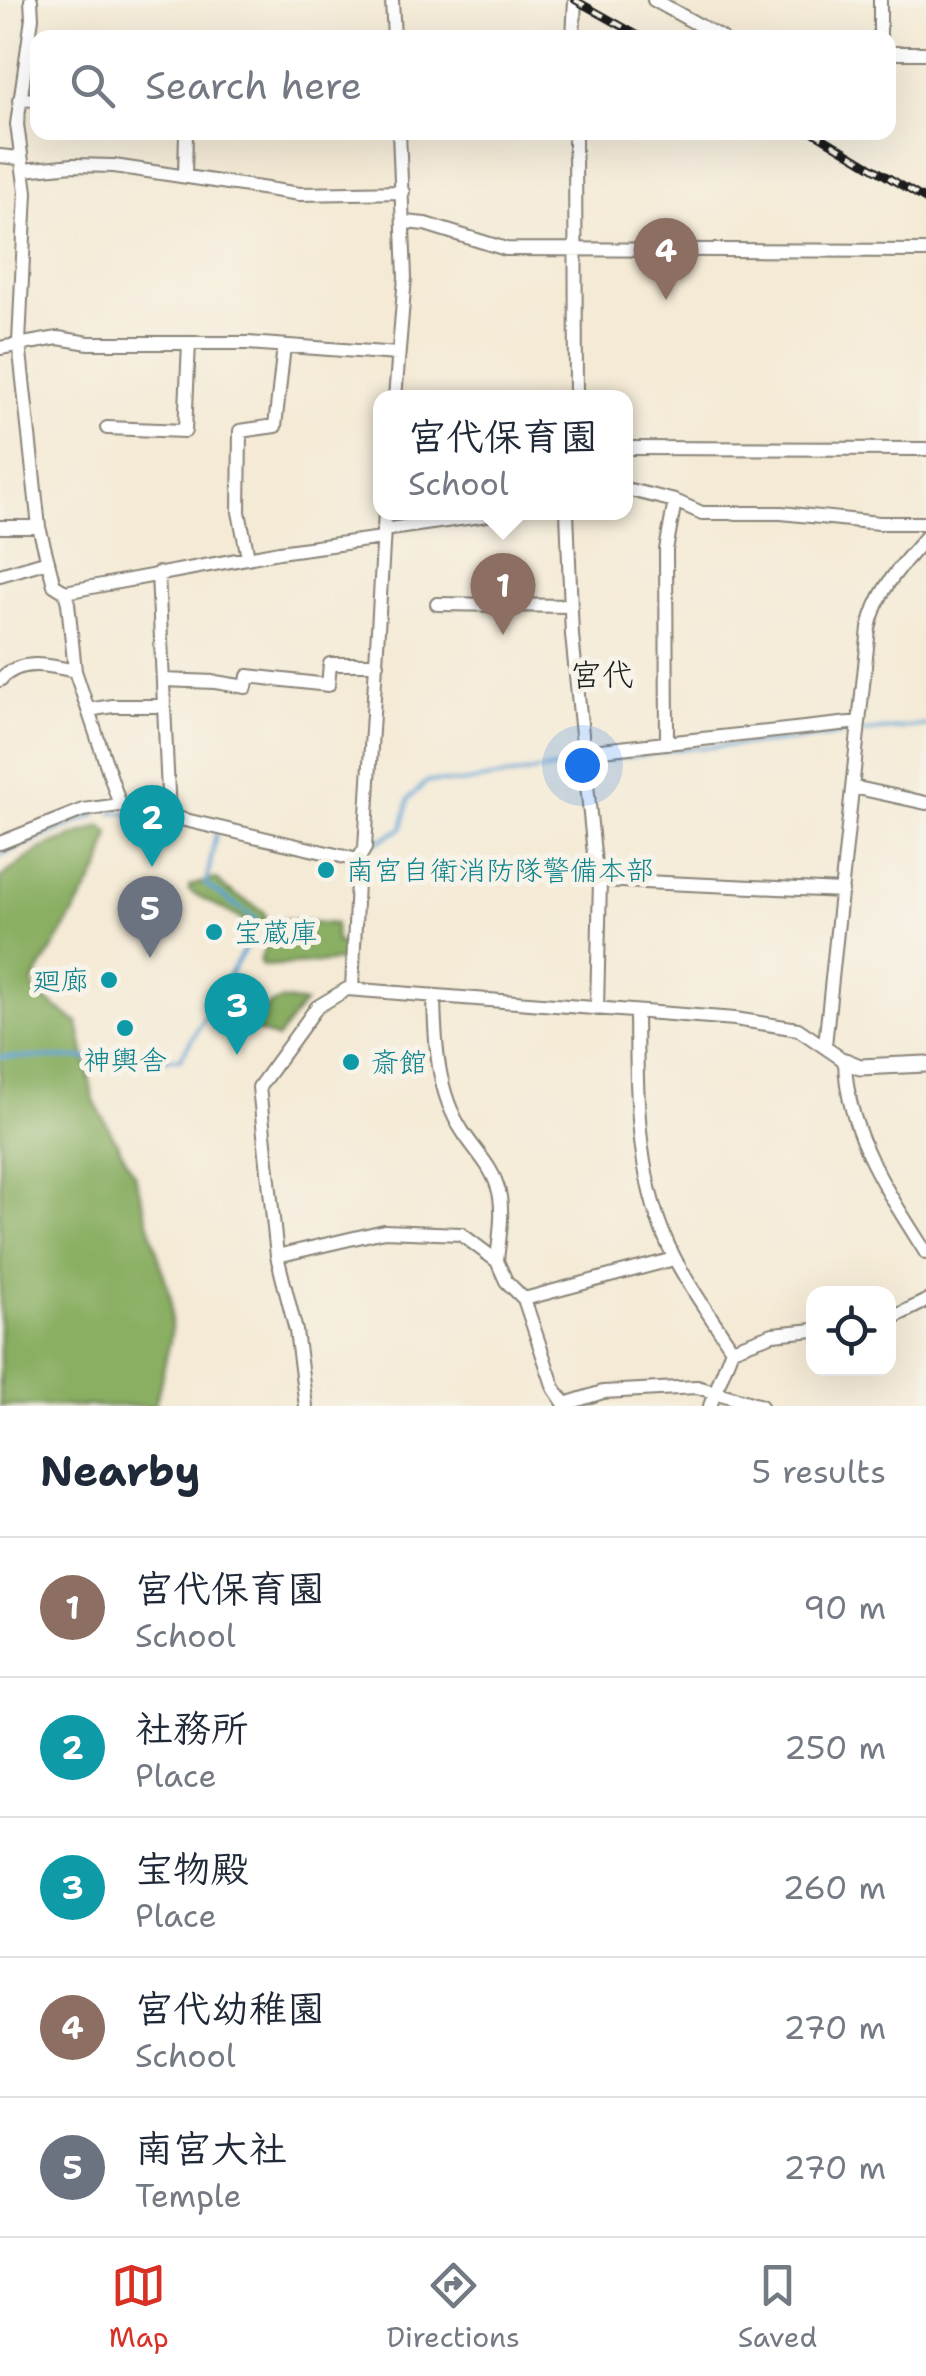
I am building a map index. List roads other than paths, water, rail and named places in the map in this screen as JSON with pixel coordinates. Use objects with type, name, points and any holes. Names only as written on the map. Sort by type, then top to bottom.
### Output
[{"type":"street","points":[[30,0],[30,30]]},
{"type":"street","points":[[392,0],[394,30]]},
{"type":"street","points":[[573,30],[574,0]]},
{"type":"street","points":[[654,0],[708,30]]},
{"type":"street","points":[[880,0],[880,30]]},
{"type":"street","points":[[30,31],[19,100],[25,249],[20,344],[39,527],[54,585],[65,592],[463,520]]},
{"type":"street","points":[[896,53],[926,53]]},
{"type":"street","points":[[19,100],[30,99]]},
{"type":"street","points":[[186,140],[186,176]]},
{"type":"street","points":[[396,390],[405,276],[400,140]]},
{"type":"street","points":[[574,140],[576,390]]},
{"type":"street","points":[[0,156],[21,164],[114,166],[300,194],[403,192]]},
{"type":"street","points":[[405,222],[425,224],[506,250],[926,251]]},
{"type":"street","points":[[0,348],[58,338],[89,343],[284,346],[398,354]]},
{"type":"street","points":[[107,428],[184,431],[189,343]]},
{"type":"street","points":[[248,557],[239,512],[240,431],[275,426],[284,346]]},
{"type":"street","points":[[633,448],[926,449]]},
{"type":"street","points":[[633,491],[702,513],[781,513],[880,523],[926,523]]},
{"type":"street","points":[[667,741],[666,550],[674,501]]},
{"type":"street","points":[[352,989],[358,860],[365,848],[384,520]]},
{"type":"street","points":[[567,520],[583,759],[596,874],[600,880]]},
{"type":"street","points":[[0,527],[39,527]]},
{"type":"street","points":[[825,1045],[874,606],[884,587],[926,537]]},
{"type":"street","points":[[0,575],[48,561]]},
{"type":"street","points":[[158,573],[169,815]]},
{"type":"street","points":[[65,592],[74,670],[120,805]]},
{"type":"street","points":[[437,604],[571,606]]},
{"type":"street","points":[[0,680],[8,670],[40,664],[74,670]]},
{"type":"street","points":[[163,680],[246,687],[248,676],[328,685],[330,664],[377,664]]},
{"type":"street","points":[[88,710],[162,706]]},
{"type":"street","points":[[583,759],[667,741],[858,730]]},
{"type":"street","points":[[853,787],[926,802]]},
{"type":"street","points":[[0,843],[83,810],[120,805],[358,860]]},
{"type":"street","points":[[600,880],[842,890]]},
{"type":"street","points":[[597,1010],[600,880]]},
{"type":"street","points":[[306,1406],[296,1330],[277,1256],[259,1087],[317,1007],[352,989],[768,1022],[798,1029],[860,1067],[926,1064]]},
{"type":"street","points":[[434,998],[436,1056],[454,1116],[487,1164],[498,1188],[498,1261],[506,1281],[524,1299],[554,1388],[565,1405],[603,1392],[697,1387],[761,1406]]},
{"type":"street","points":[[636,1013],[640,1143],[648,1184],[674,1259],[732,1349]]},
{"type":"street","points":[[845,1061],[858,1134],[877,1175],[926,1253]]},
{"type":"street","points":[[277,1256],[384,1231],[450,1232],[461,1234],[498,1261]]},
{"type":"street","points":[[524,1299],[674,1259]]},
{"type":"street","points":[[896,1316],[926,1301]]},
{"type":"street","points":[[710,1406],[732,1349],[774,1334],[806,1331]]},
{"type":"waterway","points":[[375,843],[402,828],[409,798],[428,781],[460,783],[679,749],[926,725]]},
{"type":"waterway","points":[[112,812],[132,814]]},
{"type":"waterway","points":[[0,855],[97,814]]},
{"type":"waterway","points":[[0,1057],[180,1059],[257,928],[256,919],[206,885],[216,833]]},
{"type":"railway","points":[[575,0],[629,30]]},
{"type":"railway","points":[[826,140],[926,200]]},
{"type":"place","name":"宮代幼稚園","points":[[666,300]]},
{"type":"place","name":"宮代保育園","points":[[503,635]]},
{"type":"place","name":"社務所","points":[[152,867]]},
{"type":"place","name":"南宮自衛消防隊警備本部","points":[[326,870]]},
{"type":"place","name":"宝蔵庫","points":[[214,932]]},
{"type":"place","name":"南宮大社","points":[[150,958]]},
{"type":"place","name":"廻廊","points":[[109,980]]},
{"type":"place","name":"神輿舎","points":[[125,1028]]},
{"type":"place","name":"宝物殿","points":[[237,1055]]},
{"type":"place","name":"斎館","points":[[351,1062]]},
{"type":"district","name":"宮代","points":[[602,674]]}]
